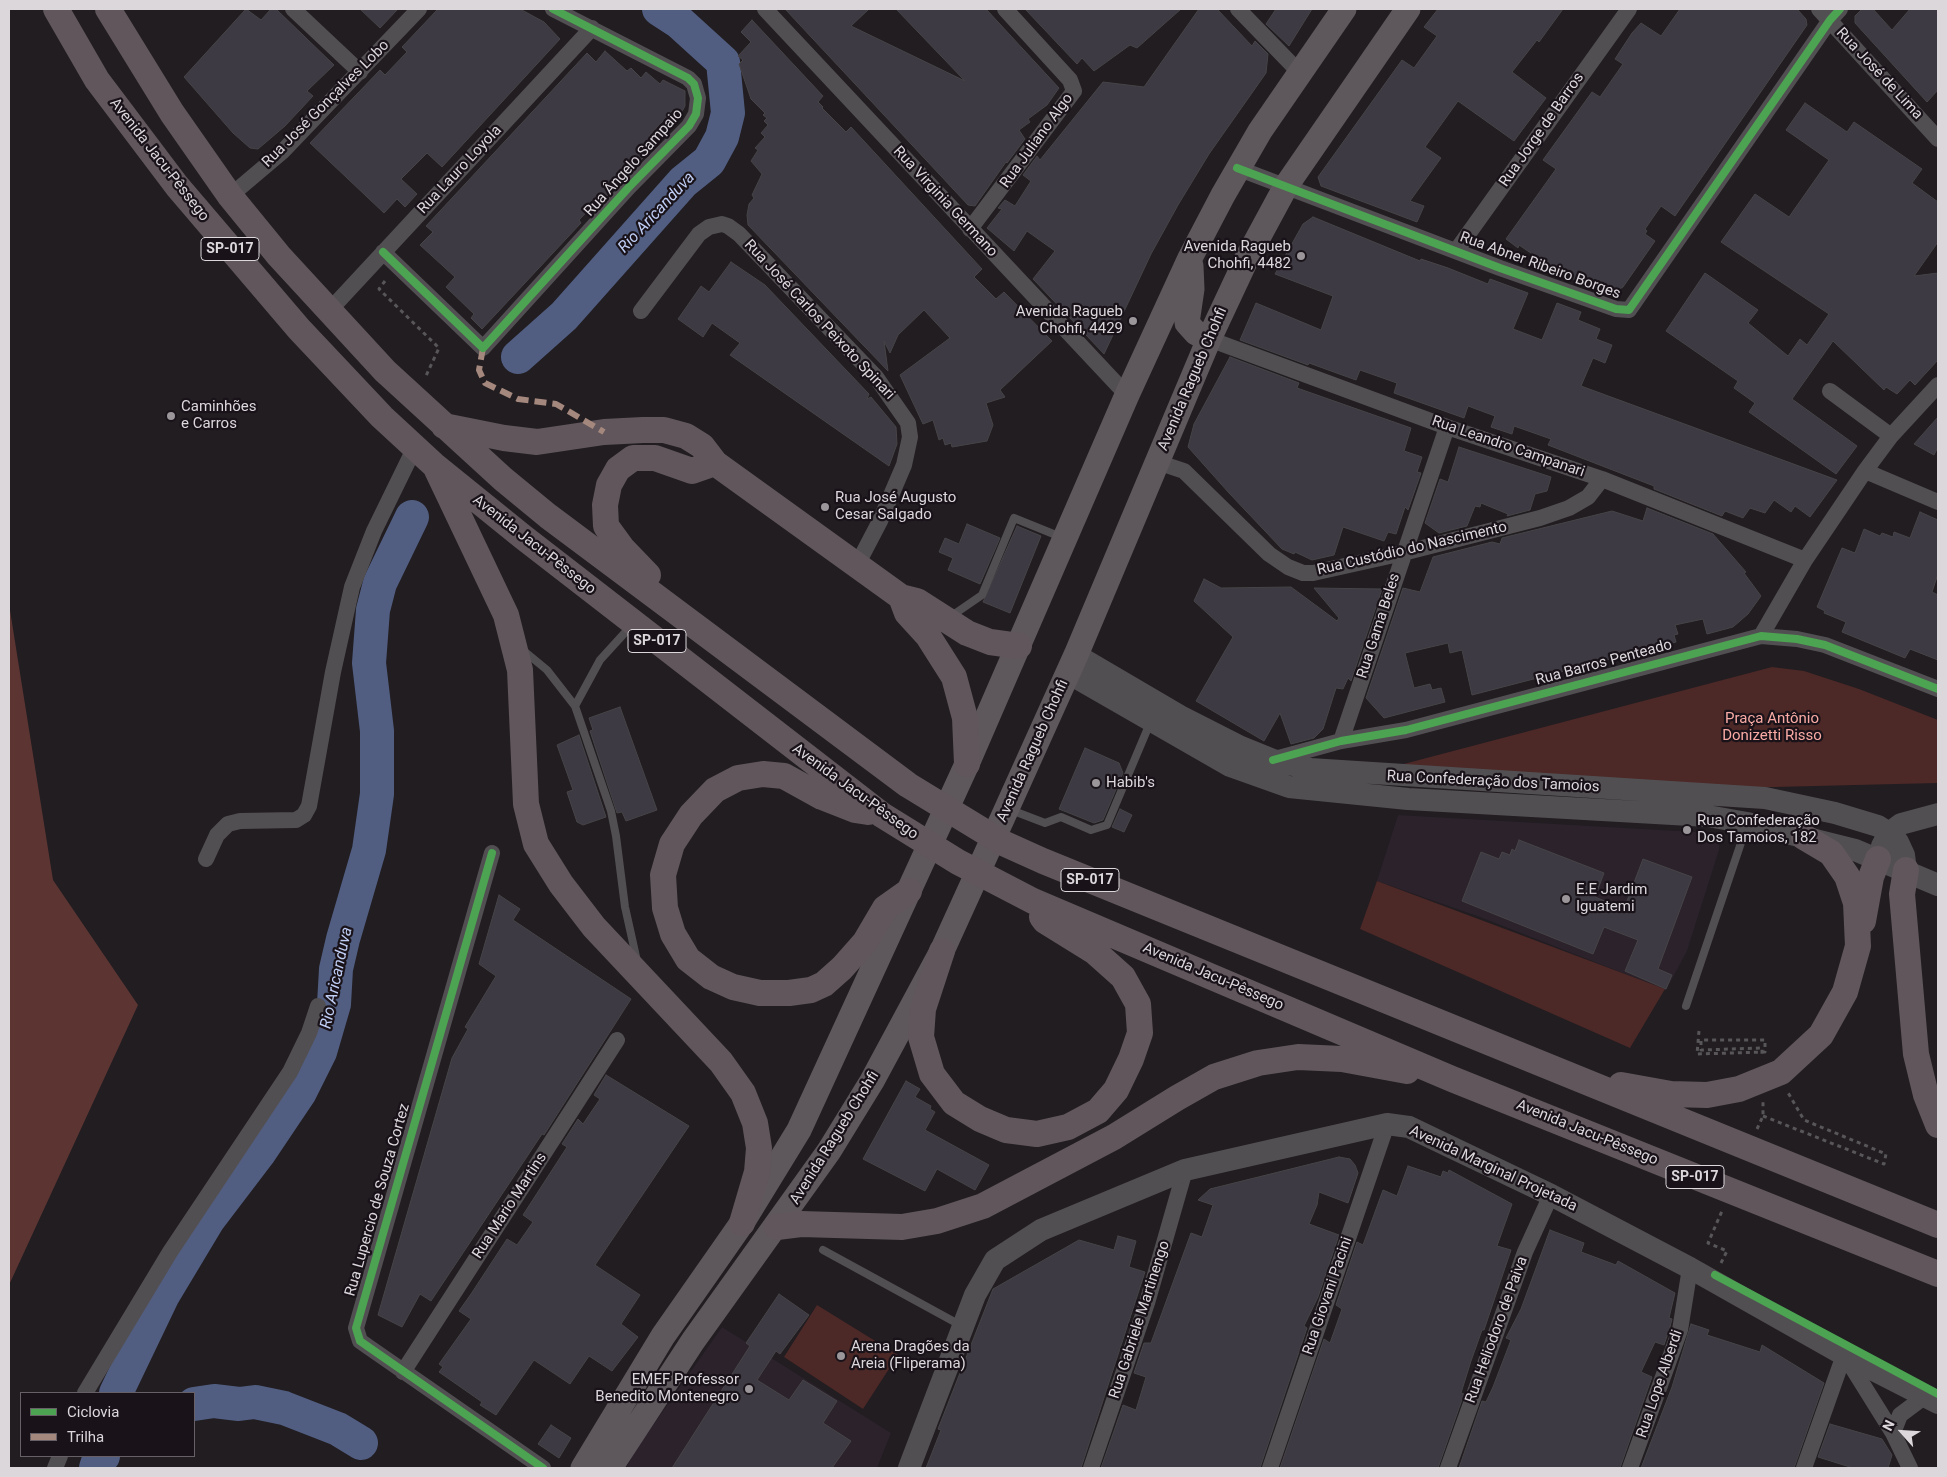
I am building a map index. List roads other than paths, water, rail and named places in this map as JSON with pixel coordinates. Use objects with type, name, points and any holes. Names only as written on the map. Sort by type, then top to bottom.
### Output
[{"type":"highway","name":"Avenida Jacu-Pêssego","points":[[56,9],[97,80],[177,186],[298,329],[382,417],[434,465],[882,815],[958,862],[1033,901],[1452,1079],[1938,1274]]},
{"type":"highway","name":"Avenida Jacu-Pêssego","points":[[108,9],[172,113],[230,196],[278,256],[384,371],[502,479],[664,604],[908,785],[1003,843],[1562,1074],[1938,1225]]},
{"type":"highway","points":[[444,426],[504,438],[537,442],[604,432],[664,430],[686,436],[702,446],[715,463],[901,597],[917,601],[967,633],[990,642],[1020,646]]},
{"type":"highway","points":[[664,604],[656,583],[622,548],[606,526],[605,505],[609,485],[618,469],[633,458],[655,458],[692,471],[715,463]]},
{"type":"highway","points":[[434,465],[506,615],[520,670],[526,804],[536,844],[561,884],[594,927],[721,1062],[743,1093],[755,1123],[759,1148],[757,1172],[742,1223]]},
{"type":"highway","points":[[901,597],[907,613],[928,636],[954,677],[965,718],[967,764]]},
{"type":"highway","points":[[882,815],[855,810],[822,797],[784,776],[763,774],[746,777],[715,790],[691,814],[672,844],[663,875],[665,908],[673,934],[688,959],[711,977],[733,987],[760,993],[789,993],[811,990],[824,984],[842,968],[865,942],[885,908],[909,891]]},
{"type":"highway","points":[[1804,836],[1831,853],[1847,876],[1856,903],[1858,946]]},
{"type":"highway","points":[[1562,1074],[1671,1094],[1707,1095],[1738,1090],[1781,1072],[1821,1035],[1845,992],[1858,946],[1871,877],[1878,859]]},
{"type":"highway","points":[[1906,870],[1902,892],[1916,1054],[1926,1095],[1938,1125]]},
{"type":"highway","points":[[942,951],[923,1009],[921,1037],[932,1074],[954,1103],[980,1119],[1006,1130],[1037,1134],[1068,1127],[1098,1111],[1116,1090],[1131,1059],[1140,1033],[1138,1004],[1123,977],[1096,952],[1045,921],[1033,901]]},
{"type":"highway","points":[[777,1227],[801,1224],[902,1227],[937,1221],[974,1209],[1098,1146],[1214,1078],[1258,1063],[1298,1057],[1342,1059],[1452,1079]]},
{"type":"main road","points":[[583,1468],[663,1336],[742,1223],[799,1130],[1020,646],[1126,395],[1190,258],[1237,168],[1344,9]]},
{"type":"main road","name":"Avenida Ragueb Chohfi","points":[[610,1468],[693,1342],[777,1227],[845,1128],[942,951],[1072,664],[1209,338],[1246,260],[1286,186],[1408,9]]},
{"type":"main road","points":[[1190,258],[1192,289],[1187,323],[1196,333],[1209,338]]},
{"type":"main road","name":"Rua Confederação dos Tamoios","points":[[1072,664],[1151,721],[1230,766],[1289,787],[1408,798],[1708,816],[1804,836],[1878,859],[1938,885]]},
{"type":"main road","name":"Rua Confederação dos Tamoios","points":[[1072,664],[1273,760],[1310,770],[1765,798],[1860,820],[1889,832]]},
{"type":"main road","points":[[1878,859],[1889,832],[1912,819],[1938,814]]},
{"type":"main road","points":[[1889,832],[1898,842],[1904,855],[1906,870]]},
{"type":"main road","name":"Avenida Marginal Projetada","points":[[962,1326],[984,1276],[995,1260],[1041,1230],[1185,1170],[1386,1124],[1409,1127],[1551,1195],[1690,1268],[1931,1400]]},
{"type":"main road","points":[[909,1468],[962,1326]]},
{"type":"street","points":[[293,9],[360,72]]},
{"type":"street","name":"Rua José Gonçalves Lobo","points":[[230,196],[282,152],[419,9]]},
{"type":"street","name":"Rua Ângelo Sampaio","points":[[383,252],[483,348],[630,187],[689,126],[696,114],[698,98],[694,84],[688,78],[553,9]]},
{"type":"street","name":"Rua Virginia Germano","points":[[765,9],[1126,395]]},
{"type":"street","name":"Rua Juliano Algo","points":[[970,229],[1074,91],[1070,80],[1005,9]]},
{"type":"street","name":"Rua Jorge de Barros","points":[[1456,251],[1629,9]]},
{"type":"street","points":[[1241,11],[1300,73]]},
{"type":"street","name":"Rua Abner Ribeiro Borges","points":[[1237,168],[1616,309],[1629,310],[1830,13]]},
{"type":"street","name":"Rua José de Lima","points":[[1830,13],[1938,139]]},
{"type":"street","name":"Rua Lauro Loyola","points":[[328,312],[592,28]]},
{"type":"street","name":"Rua José Carlos Peixoto Spinari","points":[[641,311],[699,234],[709,227],[722,224],[739,234],[876,377],[908,423],[910,437],[904,465],[880,521],[857,565]]},
{"type":"street","name":"Rua Leandro Campanari","points":[[1209,338],[1447,426],[1602,479],[1805,560]]},
{"type":"street","points":[[1761,636],[1805,560],[1865,471],[1891,436],[1938,385]]},
{"type":"street","points":[[1830,391],[1891,436]]},
{"type":"street","name":"Rua Gama Beles","points":[[1341,741],[1447,426]]},
{"type":"street","points":[[206,859],[217,834],[228,824],[240,821],[296,820],[304,815],[309,806],[333,672],[352,587],[374,531],[415,447]]},
{"type":"street","name":"Rua Custódio do Nascimento","points":[[1157,462],[1184,471],[1269,554],[1288,567],[1303,573],[1330,571],[1404,553],[1569,508],[1588,497],[1602,479]]},
{"type":"street","points":[[1865,471],[1938,502]]},
{"type":"street","name":"Rua Barros Penteado","points":[[1273,760],[1341,741],[1406,730],[1761,636],[1797,638],[1825,645],[1938,689]]},
{"type":"street","name":"Rua Lupercio de Souza Cortez","points":[[492,853],[356,1328],[360,1341],[543,1468]]},
{"type":"street","points":[[86,1392],[127,1320],[179,1237],[290,1072],[309,1033],[318,1006]]},
{"type":"street","name":"Rua Mario Martins","points":[[403,1372],[618,1040]]},
{"type":"street","name":"Rua Giovani Pacini","points":[[1270,1468],[1386,1124]]},
{"type":"street","name":"Rua Gabriele Martinengo","points":[[1091,1468],[1147,1303],[1185,1170]]},
{"type":"street","name":"Rua Heliodoro de Paiva","points":[[1448,1468],[1525,1252],[1551,1195]]},
{"type":"street","name":"Rua Lope Alberdi","points":[[1630,1468],[1680,1330],[1690,1268]]},
{"type":"street","points":[[1844,1354],[1893,1433],[1910,1468]]},
{"type":"street","points":[[1804,1468],[1844,1354]]},
{"type":"street","points":[[1893,1433],[1900,1415],[1931,1400]]},
{"type":"lane","points":[[946,620],[982,595],[1014,518],[1065,539]]},
{"type":"lane","points":[[575,706],[600,660],[634,623]]},
{"type":"lane","points":[[512,641],[547,670],[575,706],[611,812],[625,907],[642,977]]},
{"type":"lane","points":[[1005,813],[1044,823],[1060,818],[1091,830],[1107,825],[1151,721]]},
{"type":"lane","points":[[1686,1006],[1747,823]]},
{"type":"lane","points":[[823,1250],[962,1326]]},
{"type":"waterway","name":"Rio Aricanduva","points":[[518,357],[564,316],[683,182],[709,161],[722,137],[728,113],[723,62],[679,22],[659,9]]},
{"type":"waterway","name":"Rio Aricanduva","points":[[116,1392],[163,1295],[208,1220],[259,1153],[300,1092],[320,1052],[334,1004],[336,969],[343,939],[369,850],[377,794],[377,731],[369,663],[373,610],[380,583],[412,517]]},
{"type":"waterway","points":[[195,1404],[214,1401],[239,1404],[255,1402],[284,1408],[338,1429],[361,1443]]},
{"type":"waterway","points":[[96,1468],[102,1457]]},
{"type":"place","name":"Avenida Ragueb Chohfi, 4482","points":[[1301,256]]},
{"type":"place","name":"Avenida Ragueb Chohfi, 4429","points":[[1133,321]]},
{"type":"place","name":"Caminhões e Carros","points":[[171,416]]},
{"type":"place","name":"Rua José Augusto Cesar Salgado","points":[[825,507]]},
{"type":"place","name":"Habib's","points":[[1096,783]]},
{"type":"place","name":"Rua Confederação Dos Tamoios, 182","points":[[1687,830]]},
{"type":"place","name":"E.E Jardim Iguatemi","points":[[1566,899]]},
{"type":"place","name":"Arena Dragões da Areia (Fliperama)","points":[[841,1356]]},
{"type":"place","name":"EMEF Professor Benedito Montenegro","points":[[749,1389]]},
{"type":"park label","name":"Praça Antônio Donizetti Risso","points":[[1772,728]]}]
